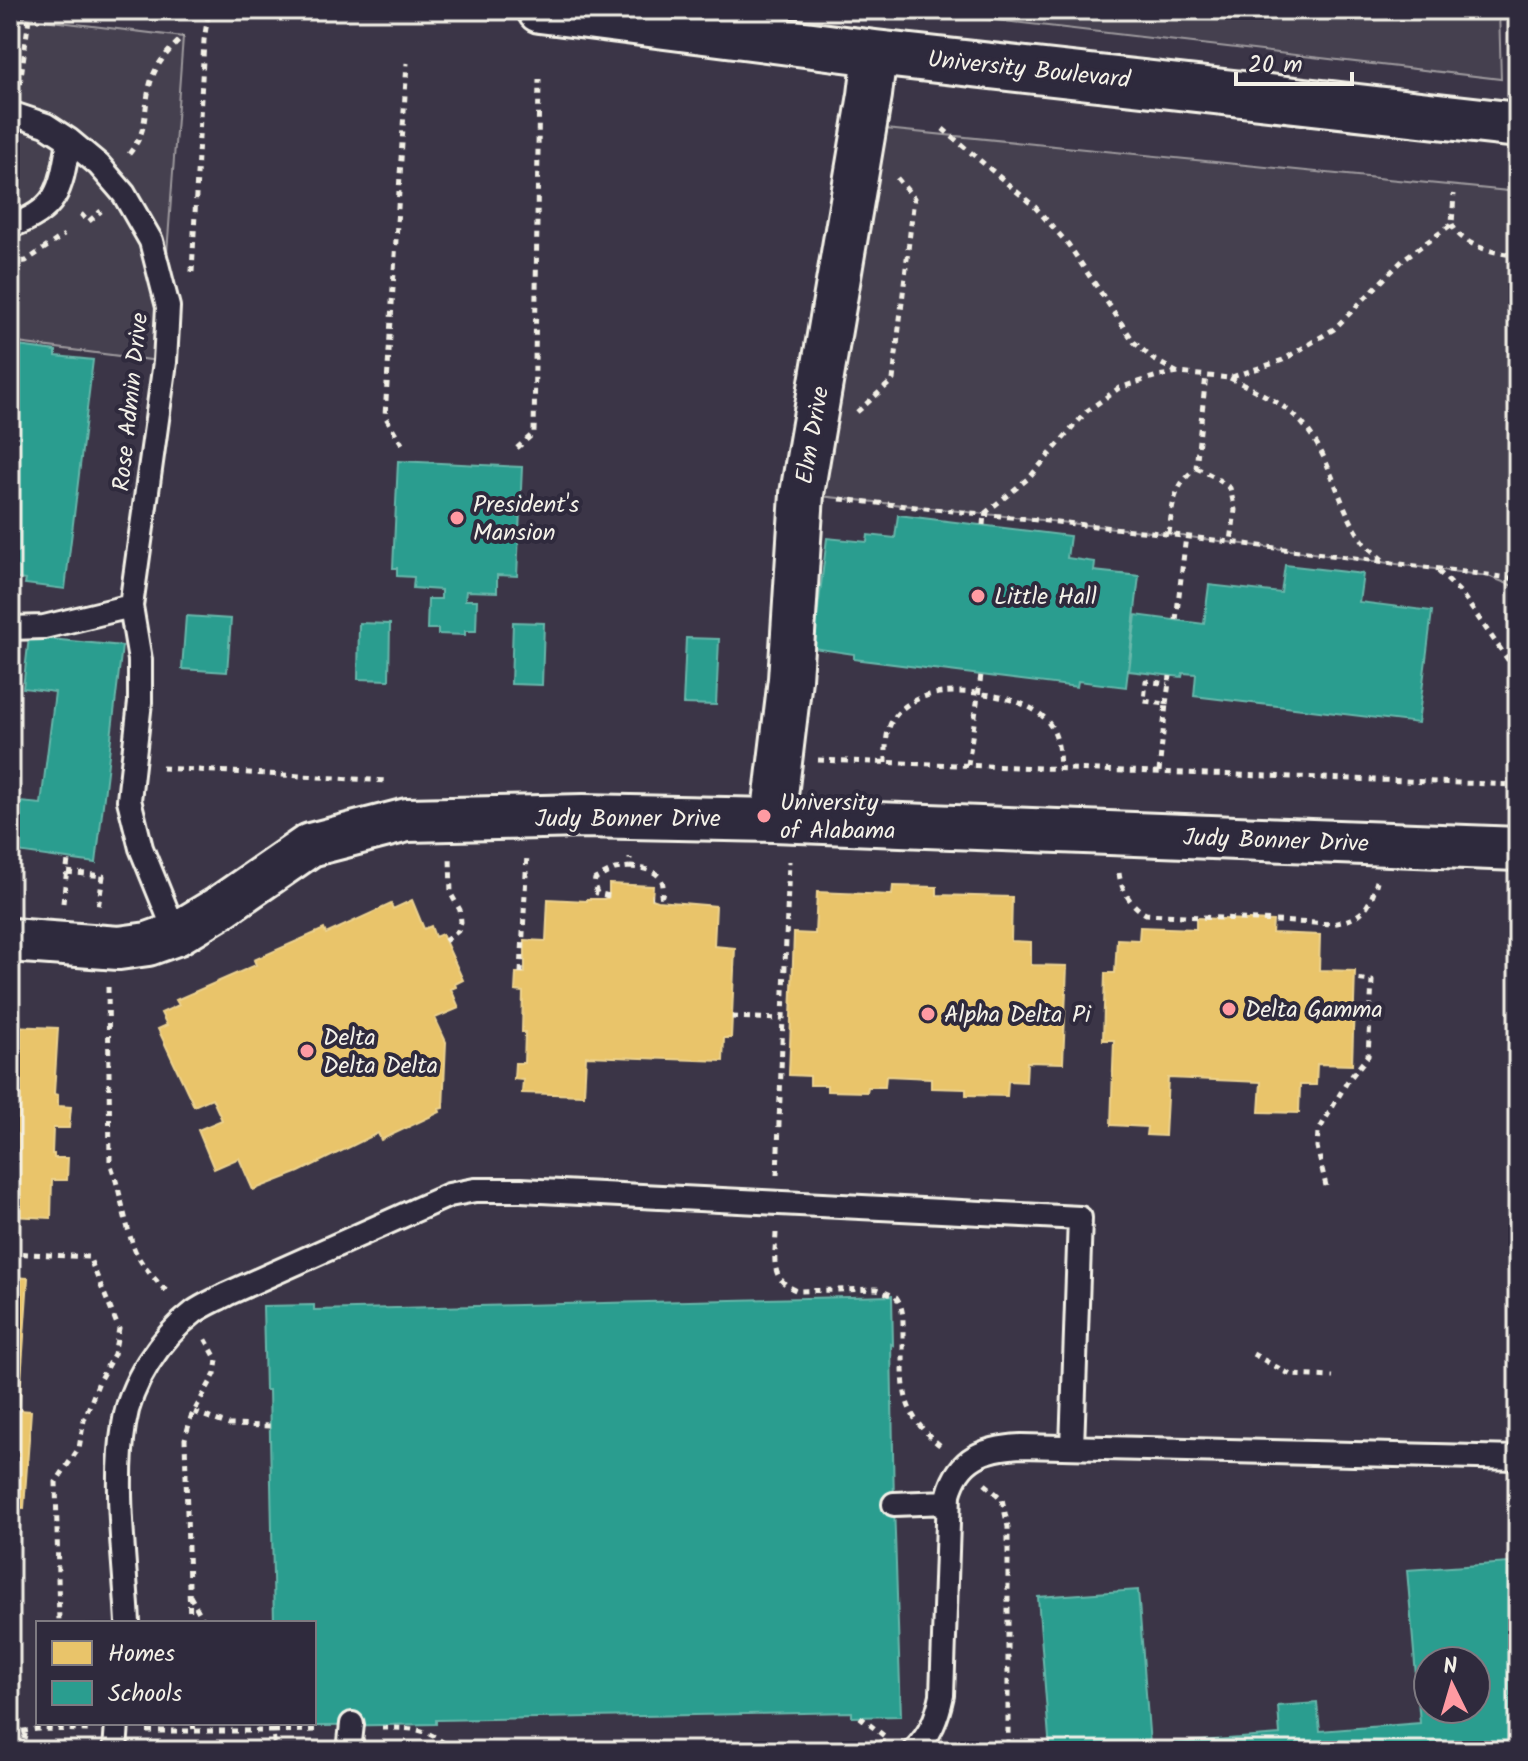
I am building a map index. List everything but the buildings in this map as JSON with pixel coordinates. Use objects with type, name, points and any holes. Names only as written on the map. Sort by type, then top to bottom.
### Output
[{"type":"main road","name":"University Boulevard","points":[[540,10],[875,53],[1518,125]]},
{"type":"street","name":"Elm Drive","points":[[781,837],[802,494],[875,53]]},
{"type":"street","name":"Judy Bonner Drive","points":[[10,940],[119,948],[148,944],[176,934],[219,908],[310,845],[407,820],[583,816],[781,837],[1518,849]]},
{"type":"lane","name":"Rose Admin Drive","points":[[12,112],[46,125],[69,140],[99,165],[124,194],[151,241],[168,307],[165,362],[131,606],[140,660],[140,702],[129,800],[141,848],[176,934]]},
{"type":"lane","points":[[10,226],[29,220],[51,204],[63,177],[69,140]]},
{"type":"lane","points":[[10,628],[44,627],[131,606]]},
{"type":"lane","points":[[128,1621],[120,1470],[124,1424],[131,1398],[154,1355],[169,1335],[196,1311],[227,1294],[449,1195],[462,1192],[521,1190],[1080,1218],[1072,1447]]},
{"type":"lane","points":[[914,1751],[937,1721],[942,1695],[948,1502],[953,1478],[965,1465],[993,1448],[1072,1447],[1518,1458]]},
{"type":"lane","points":[[894,1504],[948,1502]]},
{"type":"lane","points":[[349,1751],[352,1724]]},
{"type":"path","points":[[204,40],[209,10]]},
{"type":"path","points":[[124,161],[140,140],[146,123],[149,89],[155,69],[183,37]]},
{"type":"path","points":[[402,444],[385,416],[407,63]]},
{"type":"path","points":[[517,448],[534,433],[539,79]]},
{"type":"path","points":[[943,129],[1035,207],[1068,244],[1134,342],[1153,359],[1179,373]]},
{"type":"path","points":[[75,222],[82,213],[88,222],[124,194]]},
{"type":"path","points":[[1454,194],[1452,224],[1456,234],[1467,241],[1514,255]]},
{"type":"path","points":[[1229,378],[1283,360],[1334,329],[1405,258],[1452,224]]},
{"type":"path","points":[[10,263],[26,261],[61,239],[68,230]]},
{"type":"path","points":[[983,525],[984,514],[1030,477],[1067,431],[1104,398],[1135,382],[1179,373],[1206,375],[1229,378],[1282,406],[1296,417],[1312,436],[1331,470],[1366,545],[1386,563]]},
{"type":"path","points":[[1169,534],[1173,496],[1182,481],[1196,468],[1206,375]]},
{"type":"path","points":[[1196,468],[1230,488],[1235,510],[1231,542]]},
{"type":"path","points":[[802,494],[1186,536],[1518,579]]},
{"type":"path","points":[[1176,620],[1186,536]]},
{"type":"path","points":[[1438,570],[1461,593],[1518,674]]},
{"type":"path","points":[[968,765],[981,675]]},
{"type":"path","points":[[1159,772],[1170,676]]},
{"type":"path","points":[[1166,704],[1144,701],[1146,681],[1168,684]]},
{"type":"path","points":[[886,763],[890,723],[912,701],[929,694],[978,694],[1031,707],[1046,719],[1056,733],[1060,769]]},
{"type":"path","points":[[809,760],[1518,785]]},
{"type":"path","points":[[153,767],[389,781]]},
{"type":"path","points":[[781,837],[783,1019],[775,1262],[780,1281],[798,1291],[877,1289],[896,1297],[903,1312],[906,1406],[929,1437],[1002,1499],[1007,1514],[1008,1751]]},
{"type":"path","points":[[445,941],[458,931],[461,922],[460,910],[451,894],[450,844]]},
{"type":"path","points":[[521,973],[527,845]]},
{"type":"path","points":[[630,867],[631,849]]},
{"type":"path","points":[[62,913],[68,860]]},
{"type":"path","points":[[609,896],[597,893],[595,879],[615,869],[630,867],[644,868],[662,879],[662,895],[652,897]]},
{"type":"path","points":[[1119,868],[1120,883],[1136,908],[1146,914],[1332,924],[1350,920],[1366,910],[1378,877]]},
{"type":"path","points":[[67,872],[103,876],[97,916]]},
{"type":"path","points":[[1326,1186],[1317,1147],[1318,1132],[1347,1082],[1368,1056],[1372,981],[1355,979]]},
{"type":"path","points":[[732,1017],[783,1019]]},
{"type":"path","points":[[10,1253],[89,1257],[119,1329],[114,1354],[100,1379],[84,1420],[79,1448],[56,1482],[59,1621]]},
{"type":"path","points":[[1253,1354],[1291,1375],[1333,1377]]},
{"type":"path","points":[[194,1412],[229,1425],[270,1426]]},
{"type":"path","points":[[189,1595],[204,1621]]},
{"type":"path","points":[[615,1751],[892,1742],[860,1717]]},
{"type":"path","points":[[193,1725],[194,1732]]},
{"type":"path","points":[[250,1725],[251,1731]]},
{"type":"path","points":[[10,1733],[61,1726],[115,1735],[273,1731],[275,1751]]},
{"type":"path","points":[[21,1751],[26,1731]]},
{"type":"shaded area","name":"University of Alabama","points":[[10,10],[1518,10],[1518,1751],[10,1751]]},
{"type":"shaded area","points":[[910,10],[1499,10],[1501,79]]},
{"type":"shaded area","points":[[10,16],[183,37],[159,361],[10,342]]},
{"type":"shaded area","points":[[865,127],[1518,192],[1518,588],[1488,576],[1151,532],[802,494]]},
{"type":"place","name":"President's Mansion","points":[[457,518]]},
{"type":"place","name":"Little Hall","points":[[978,596]]},
{"type":"place","name":"University of Alabama","points":[[764,816]]},
{"type":"place","name":"Delta Gamma","points":[[1229,1009]]},
{"type":"place","name":"Alpha Delta Pi","points":[[928,1014]]},
{"type":"place","name":"Delta Delta Delta","points":[[307,1051]]}]
